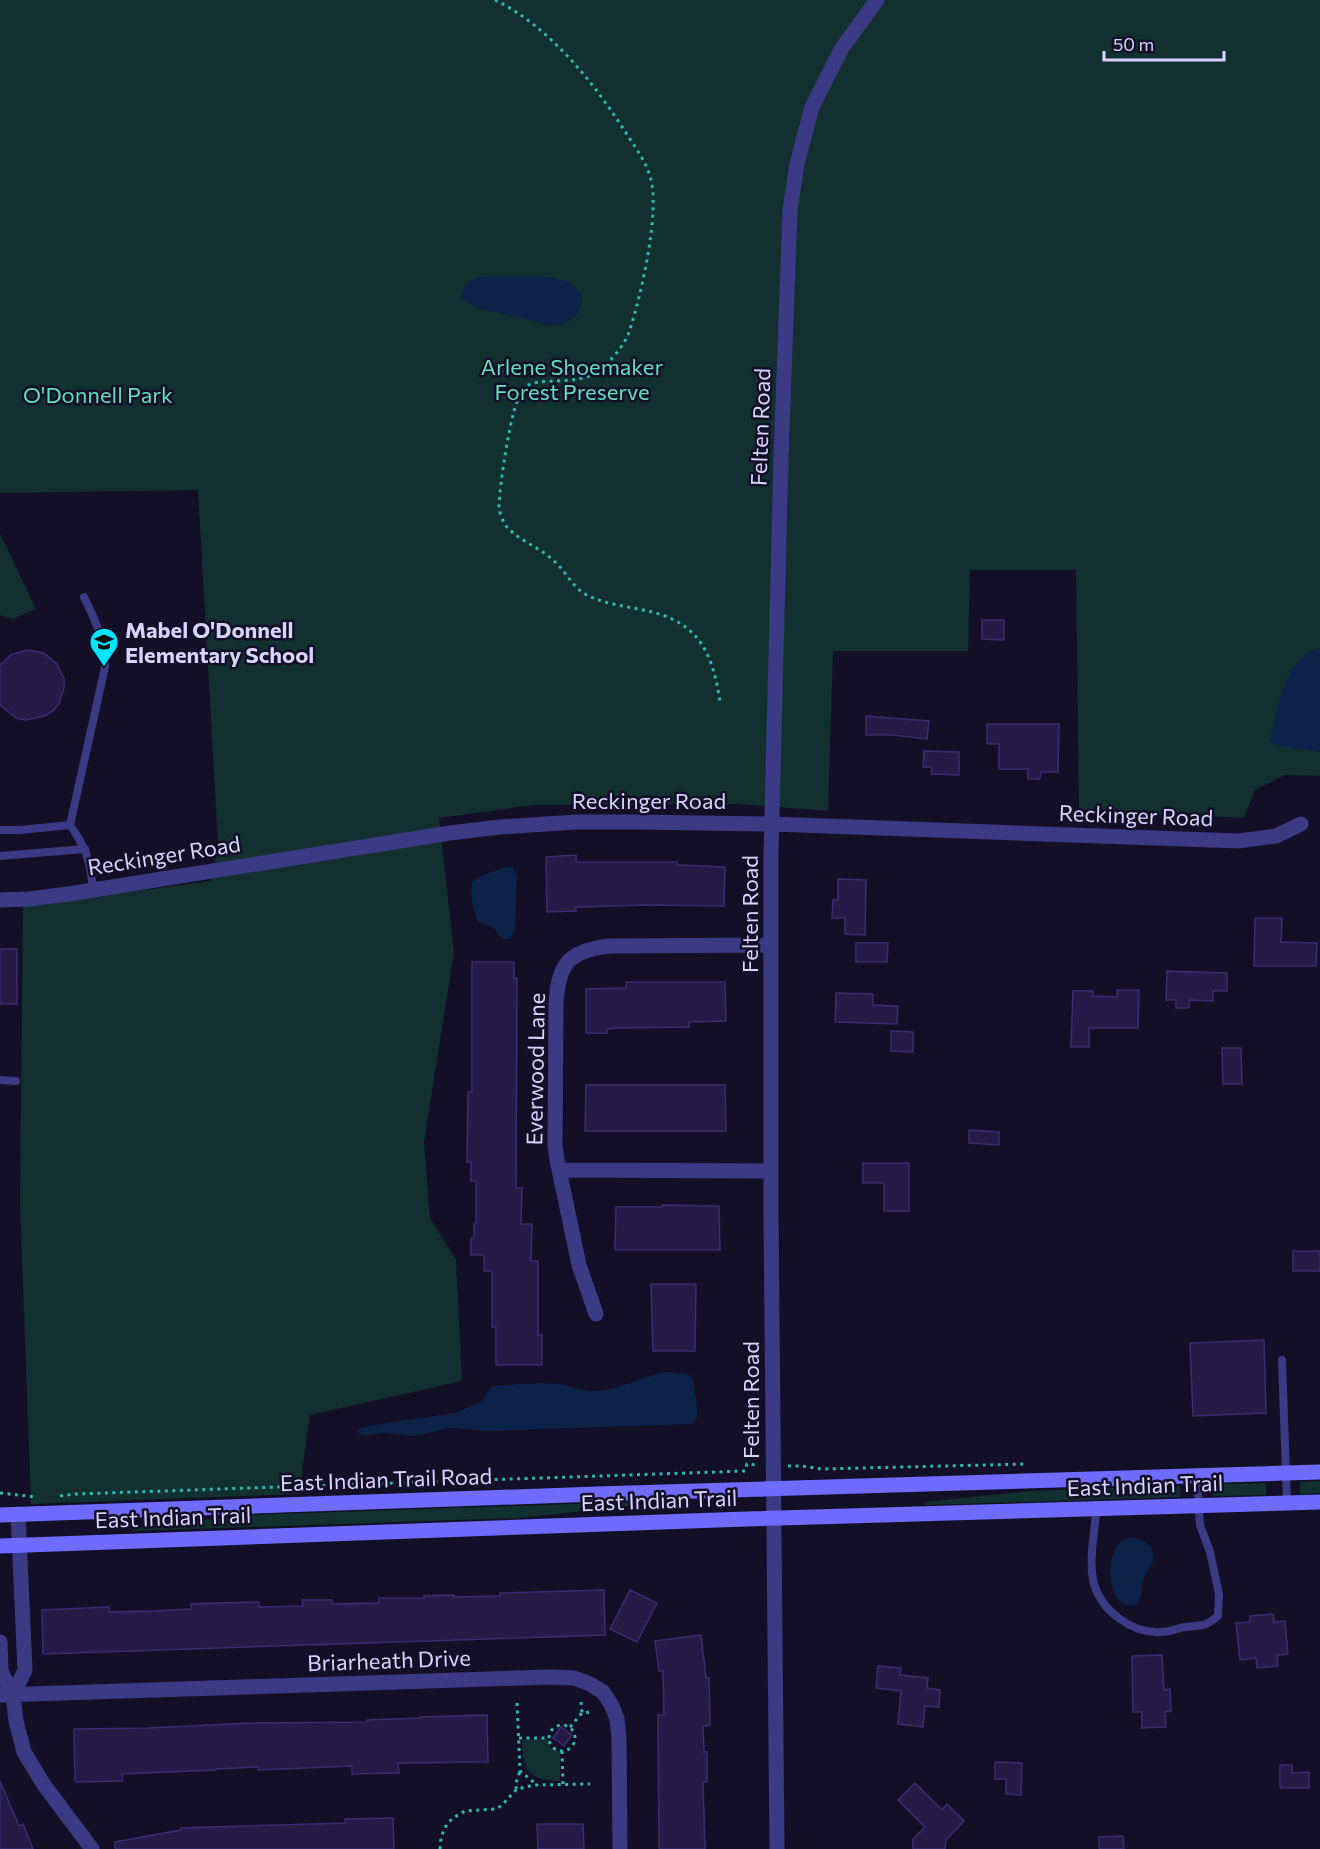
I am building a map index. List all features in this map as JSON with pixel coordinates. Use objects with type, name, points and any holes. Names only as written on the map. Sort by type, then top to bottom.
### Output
[{"type":"main road","name":"East Indian Trail","points":[[773,1489],[1320,1472]]},
{"type":"main road","name":"East Indian Trail Road","points":[[0,1515],[773,1489]]},
{"type":"main road","name":"East Indian Trail","points":[[0,1546],[1320,1502]]},
{"type":"street","name":"Felten Road","points":[[777,1849],[771,945],[781,457],[790,210],[797,164],[812,107],[842,48],[877,0]]},
{"type":"street","name":"Reckinger Road","points":[[0,900],[29,899],[93,890],[439,834],[577,822],[772,824],[1239,841],[1276,836],[1301,825]]},
{"type":"street","name":"Everwood Lane","points":[[596,1314],[579,1265],[555,1145],[557,989],[567,963],[584,950],[609,946],[771,945]]},
{"type":"street","name":"Everwood Lane","points":[[559,1170],[771,1171]]},
{"type":"street","points":[[7,1695],[25,1670],[18,1514]]},
{"type":"street","points":[[0,1642],[2,1671],[7,1695],[31,1765],[93,1849]]},
{"type":"street","name":"Briarheath Drive","points":[[7,1695],[574,1678],[603,1692],[617,1719],[620,1849]]},
{"type":"lane","points":[[84,597],[101,631],[105,667],[70,825],[90,861],[93,890]]},
{"type":"lane","points":[[0,830],[70,825]]},
{"type":"lane","points":[[0,856],[85,849]]},
{"type":"lane","points":[[0,1080],[16,1081]]},
{"type":"lane","points":[[1282,1360],[1287,1503]]},
{"type":"lane","points":[[1096,1510],[1092,1560],[1094,1584],[1104,1604],[1123,1622],[1142,1629],[1160,1632],[1208,1625],[1218,1616],[1219,1594],[1210,1552],[1203,1536],[1198,1506],[1197,1476]]},
{"type":"path","points":[[495,0],[524,18],[573,62],[607,103],[645,166],[654,190],[642,283],[628,335],[609,362],[592,375],[570,382],[537,383],[526,386],[521,392],[516,401],[499,511],[504,523],[512,531],[556,562],[578,589],[587,595],[605,603],[671,618],[692,632],[705,649],[716,675],[720,701]]},
{"type":"path","points":[[57,1497],[98,1493],[745,1471],[747,1464]]},
{"type":"path","points":[[802,1466],[820,1469],[1036,1464]]},
{"type":"path","points":[[0,1492],[39,1497]]},
{"type":"path","points":[[581,1702],[582,1713]]},
{"type":"path","points":[[517,1703],[520,1771],[515,1786],[517,1789]]},
{"type":"path","points":[[570,1727],[582,1713],[592,1712]]},
{"type":"path","points":[[561,1724],[570,1727],[575,1735],[574,1744],[562,1751],[553,1747],[549,1738],[550,1732],[561,1724]]},
{"type":"path","points":[[519,1738],[549,1738]]},
{"type":"path","points":[[562,1751],[563,1784]]},
{"type":"path","points":[[520,1771],[537,1785]]},
{"type":"path","points":[[440,1849],[443,1832],[453,1818],[465,1811],[495,1809],[501,1806],[517,1789],[537,1785],[590,1784]]},
{"type":"green space","name":"Arlene Shoemaker Forest Preserve","points":[[0,0],[1320,0],[1320,776],[1285,775],[1255,790],[1244,818],[1079,811],[1076,570],[970,570],[968,651],[833,651],[828,811],[739,804],[533,805],[439,818],[454,952],[424,1142],[430,1218],[456,1259],[462,1381],[310,1415],[299,1494],[31,1504],[20,1202],[23,906],[211,881],[218,843],[198,490],[0,493]]},
{"type":"green space","points":[[0,534],[36,609],[13,619],[0,615]]},
{"type":"green space","points":[[1320,1481],[1320,1493],[1300,1494],[1300,1482]]},
{"type":"green space","points":[[1266,1483],[1266,1495],[1213,1496],[1213,1484]]},
{"type":"green space","points":[[1180,1486],[1180,1497],[925,1505],[924,1502],[1030,1491]]},
{"type":"green space","points":[[628,1502],[628,1506],[520,1518],[132,1531],[132,1528],[250,1515]]},
{"type":"green space","points":[[547,1739],[550,1747],[560,1752],[560,1781],[534,1776],[526,1766],[522,1740]]},
{"type":"water","points":[[538,276],[564,281],[579,291],[582,305],[579,312],[565,323],[550,325],[476,307],[461,298],[468,282],[481,277]]},
{"type":"water","points":[[1320,648],[1320,752],[1275,745],[1270,741],[1284,686],[1298,662],[1308,653]]},
{"type":"water","points":[[506,867],[513,867],[517,875],[515,927],[513,935],[508,939],[502,939],[493,927],[477,921],[471,897],[472,882]]},
{"type":"water","points":[[667,1372],[688,1374],[693,1378],[698,1414],[693,1424],[489,1431],[451,1428],[414,1436],[383,1433],[364,1436],[356,1431],[360,1428],[393,1422],[455,1413],[481,1402],[492,1386],[550,1383],[595,1391],[614,1388]]},
{"type":"water","points":[[1132,1537],[1142,1540],[1150,1547],[1153,1561],[1146,1574],[1136,1605],[1126,1605],[1114,1593],[1110,1572],[1114,1551],[1119,1544]]},
{"type":"building","points":[[982,620],[1004,620],[1004,640],[982,639]]},
{"type":"building","points":[[27,650],[44,653],[57,664],[64,679],[64,688],[59,704],[53,711],[45,716],[25,720],[16,718],[0,705],[0,665],[11,655]]},
{"type":"building","points":[[866,716],[929,721],[927,739],[866,735]]},
{"type":"building","points":[[987,724],[1059,724],[1058,772],[1041,772],[1040,779],[1028,779],[1028,769],[999,769],[999,744],[987,744]]},
{"type":"building","points":[[924,751],[959,752],[959,775],[931,774],[932,767],[923,767]]},
{"type":"building","points":[[576,855],[576,862],[677,862],[677,865],[725,867],[724,906],[576,907],[576,911],[547,912],[546,857]]},
{"type":"building","points":[[838,879],[866,880],[865,935],[845,934],[845,918],[832,918],[833,900],[838,900]]},
{"type":"building","points":[[1255,918],[1282,918],[1281,942],[1317,943],[1316,966],[1254,966]]},
{"type":"building","points":[[856,943],[888,943],[887,962],[856,962]]},
{"type":"building","points":[[0,949],[17,949],[17,1004],[0,1004]]},
{"type":"building","points":[[472,962],[514,962],[514,978],[517,978],[516,1188],[522,1188],[521,1224],[532,1224],[531,1261],[538,1261],[538,1335],[542,1335],[542,1365],[496,1365],[496,1327],[492,1327],[492,1271],[484,1271],[484,1255],[471,1255],[471,1238],[474,1238],[474,1224],[476,1224],[476,1181],[471,1181],[471,1162],[467,1162],[468,1092],[472,1092]]},
{"type":"building","points":[[1167,971],[1227,973],[1227,991],[1213,991],[1213,1001],[1189,1000],[1189,1008],[1176,1008],[1176,1000],[1166,1000]]},
{"type":"building","points":[[626,982],[725,982],[726,1021],[689,1022],[689,1027],[616,1028],[607,1029],[607,1033],[586,1033],[586,989],[626,988]]},
{"type":"building","points":[[1117,990],[1139,990],[1138,1028],[1089,1028],[1089,1047],[1071,1047],[1073,991],[1093,991],[1093,996],[1117,997]]},
{"type":"building","points":[[836,993],[873,994],[873,1005],[898,1006],[897,1024],[835,1022]]},
{"type":"building","points":[[891,1031],[913,1032],[913,1052],[891,1051]]},
{"type":"building","points":[[1222,1048],[1241,1048],[1242,1084],[1223,1084]]},
{"type":"building","points":[[586,1085],[725,1085],[726,1131],[585,1131]]},
{"type":"building","points":[[969,1130],[999,1132],[999,1145],[969,1143]]},
{"type":"building","points":[[863,1163],[909,1163],[909,1211],[884,1211],[884,1183],[863,1183]]},
{"type":"building","points":[[662,1205],[719,1206],[720,1250],[615,1250],[616,1207],[662,1207]]},
{"type":"building","points":[[1293,1251],[1320,1251],[1320,1271],[1293,1271]]},
{"type":"building","points":[[651,1284],[696,1284],[695,1351],[653,1351]]},
{"type":"building","points":[[1264,1340],[1266,1413],[1193,1416],[1190,1343]]},
{"type":"building","points":[[604,1590],[605,1635],[43,1654],[42,1610],[109,1607],[109,1612],[154,1611],[191,1609],[191,1604],[259,1602],[259,1607],[303,1606],[302,1600],[332,1600],[333,1604],[379,1603],[379,1598],[500,1596],[500,1593]]},
{"type":"building","points":[[630,1590],[657,1603],[637,1642],[610,1629]]},
{"type":"building","points":[[1273,1614],[1274,1622],[1285,1621],[1288,1654],[1277,1655],[1278,1666],[1257,1668],[1256,1658],[1240,1660],[1236,1623],[1250,1622],[1250,1616]]},
{"type":"building","points":[[701,1635],[706,1678],[709,1678],[710,1725],[703,1726],[704,1752],[707,1752],[707,1782],[703,1782],[705,1849],[659,1849],[658,1715],[664,1715],[663,1671],[659,1671],[655,1641]]},
{"type":"building","points":[[1162,1655],[1164,1690],[1170,1689],[1171,1711],[1165,1712],[1166,1727],[1142,1728],[1142,1712],[1133,1712],[1132,1656]]},
{"type":"building","points":[[878,1666],[901,1668],[900,1675],[928,1678],[927,1688],[940,1690],[939,1707],[925,1706],[923,1727],[898,1724],[901,1691],[876,1688]]},
{"type":"building","points":[[487,1715],[488,1762],[398,1763],[399,1773],[352,1774],[352,1766],[258,1770],[258,1767],[122,1774],[123,1781],[75,1782],[74,1729],[367,1722],[367,1720]]},
{"type":"building","points":[[561,1727],[572,1735],[564,1746],[553,1738]]},
{"type":"building","points":[[995,1762],[1022,1763],[1021,1795],[1006,1794],[1006,1779],[995,1779]]},
{"type":"building","points":[[1280,1765],[1292,1765],[1292,1773],[1309,1772],[1309,1788],[1280,1788]]},
{"type":"building","points":[[0,1781],[19,1826],[23,1824],[33,1849],[0,1849]]},
{"type":"building","points":[[915,1783],[942,1810],[947,1804],[964,1821],[946,1840],[945,1849],[913,1849],[913,1839],[925,1827],[898,1800]]},
{"type":"building","points":[[393,1818],[394,1849],[115,1849],[115,1842],[181,1830],[181,1828],[346,1823],[345,1819]]},
{"type":"building","points":[[537,1824],[583,1824],[584,1849],[538,1849]]},
{"type":"building","points":[[1123,1836],[1124,1849],[1099,1849],[1099,1837]]},
{"type":"place","name":"Mabel O'Donnell Elementary School","points":[[104,668]]},
{"type":"park label","name":"O'Donnell Park","points":[[98,394]]}]
